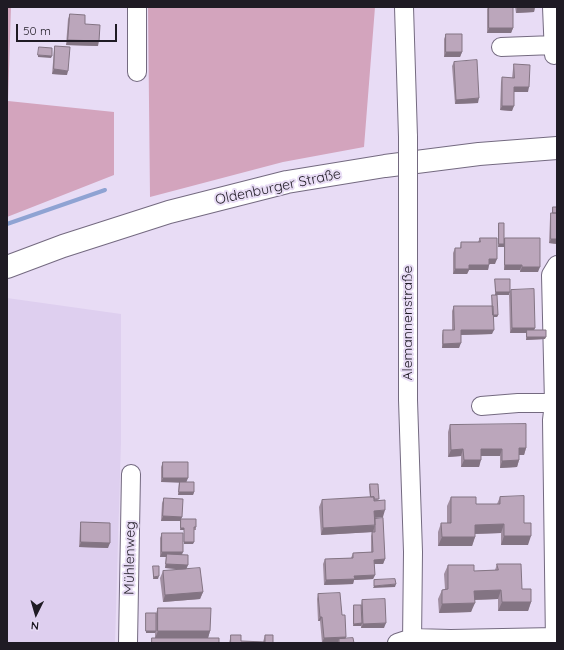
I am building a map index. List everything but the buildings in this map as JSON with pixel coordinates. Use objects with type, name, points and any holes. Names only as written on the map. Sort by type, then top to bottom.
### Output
[{"type":"main road","name":"Oldenburger Straße","points":[[7,267],[64,246],[169,212],[287,182],[464,155],[557,148]]},
{"type":"street","points":[[137,7],[137,72]]},
{"type":"street","name":"Alemannenstraße","points":[[404,7],[408,138],[408,400],[413,552],[407,642]]},
{"type":"street","points":[[501,47],[554,50],[552,7]]},
{"type":"street","points":[[407,642],[451,639],[555,640],[552,420],[555,403],[551,275],[556,265]]},
{"type":"street","points":[[481,406],[518,403],[555,403]]},
{"type":"street","name":"Mühlenweg","points":[[128,643],[131,474]]},
{"type":"shaded area","points":[[7,7],[11,7],[8,101],[114,112],[114,175],[7,217]]},
{"type":"shaded area","points":[[148,7],[375,7],[364,147],[283,162],[150,197]]},
{"type":"shaded area","points":[[7,298],[121,314],[121,442],[115,643],[7,643]]},
{"type":"waterway","points":[[7,224],[105,190]]}]
